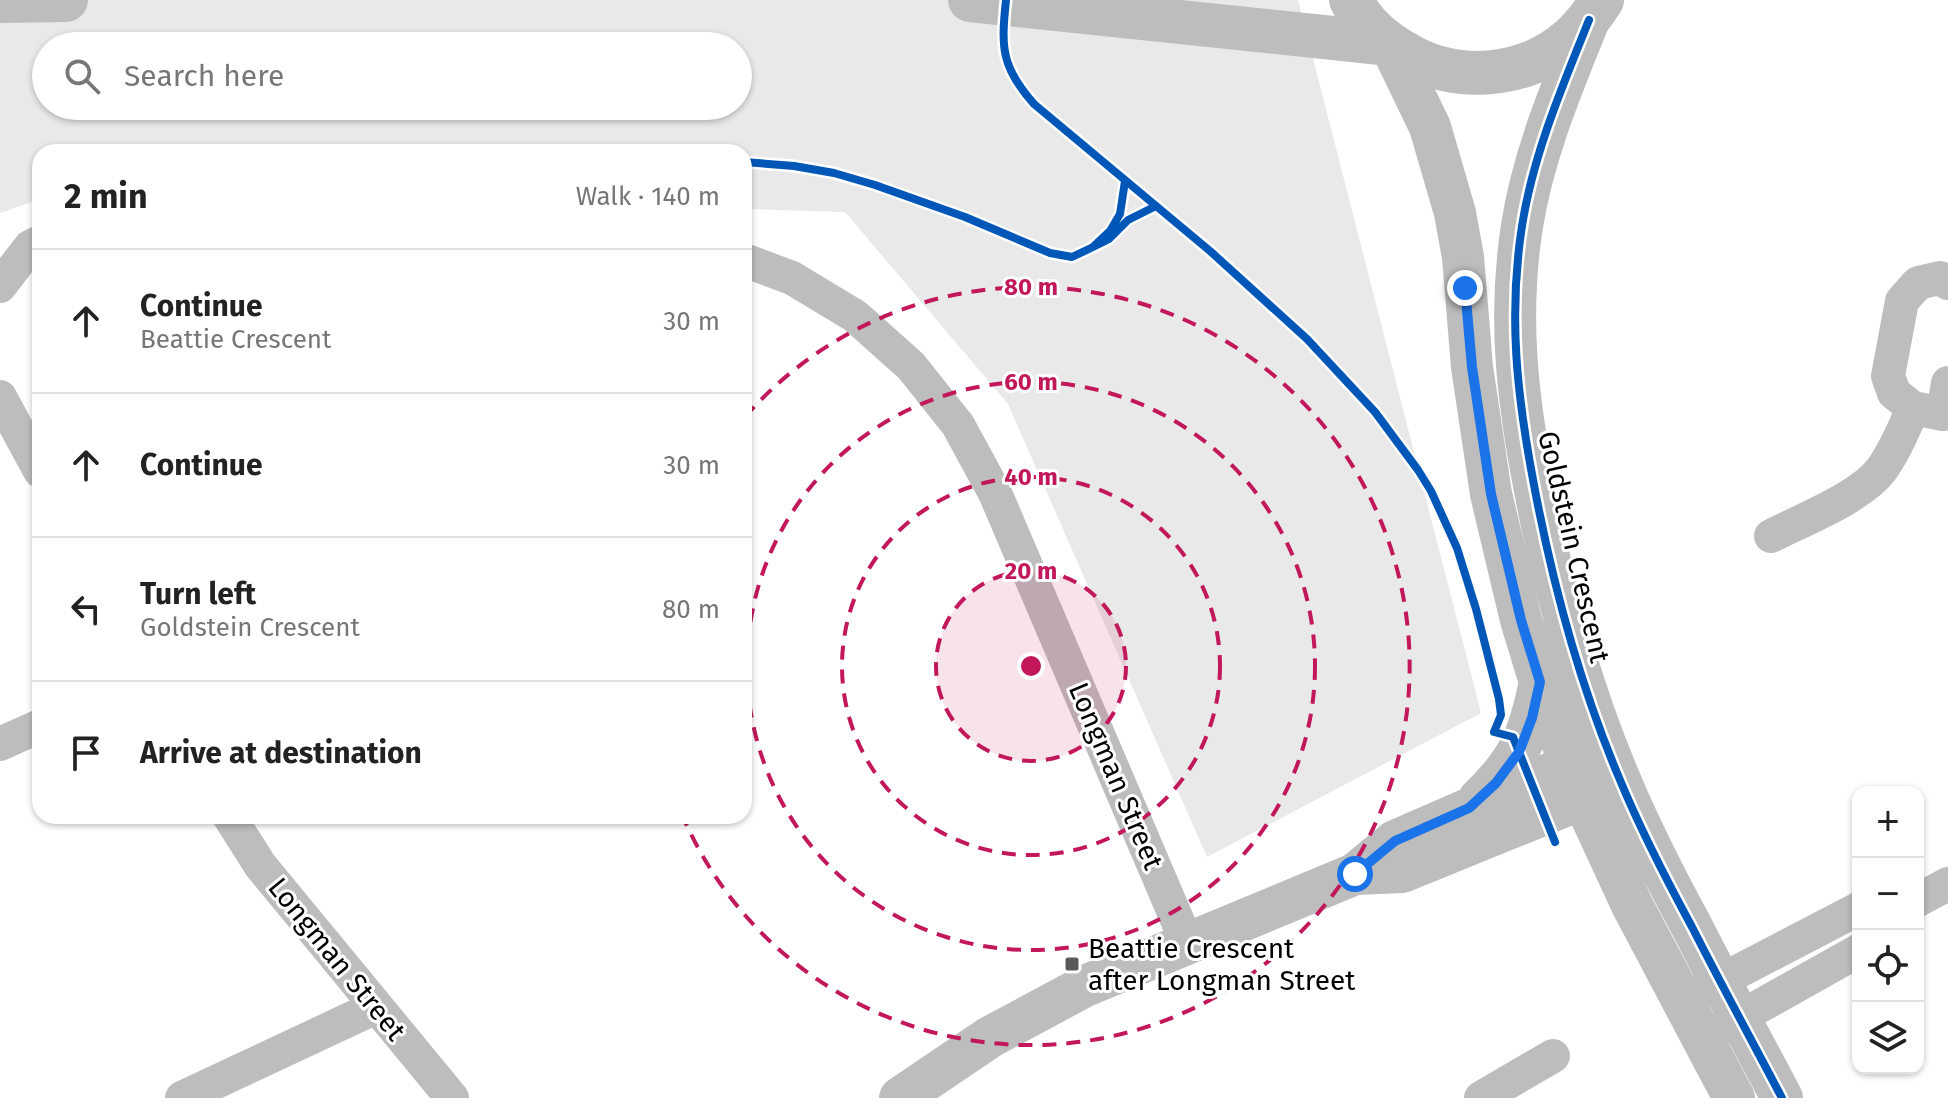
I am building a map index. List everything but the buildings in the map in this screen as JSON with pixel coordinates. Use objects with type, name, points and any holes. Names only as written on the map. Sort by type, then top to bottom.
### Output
[{"type":"main road","points":[[0,1],[66,0]]},
{"type":"main road","points":[[973,0],[1390,45]]},
{"type":"main road","points":[[1351,0],[1372,28],[1390,45],[1415,60],[1441,69],[1468,73],[1495,72],[1522,66],[1547,55],[1570,39],[1601,9]]},
{"type":"street","name":"Goldstein Crescent","points":[[1601,9],[1556,101],[1530,185],[1521,228],[1514,316],[1523,427],[1548,558],[1584,686],[1614,766],[1649,845],[1782,1098]]},
{"type":"street","points":[[1390,45],[1430,127],[1455,213],[1463,257],[1472,367],[1491,494],[1521,620],[1540,682],[1576,782],[1632,905],[1734,1098]]},
{"type":"street","points":[[0,286],[32,246]]},
{"type":"street","name":"Longman Street","points":[[752,263],[792,278],[855,316],[911,366],[958,425],[995,493],[1187,943]]},
{"type":"street","points":[[1938,405],[1894,393],[1888,376],[1902,301],[1918,283],[1940,278],[1948,283]]},
{"type":"street","points":[[0,397],[32,456]]},
{"type":"street","points":[[1771,536],[1855,493],[1880,471],[1898,443],[1938,405]]},
{"type":"street","points":[[1469,808],[1496,783],[1519,752],[1532,718],[1540,682]]},
{"type":"street","points":[[0,744],[32,730]]},
{"type":"street","points":[[1355,874],[1402,872],[1576,782],[1614,766]]},
{"type":"street","points":[[900,1098],[990,1037],[1106,976],[1355,874],[1395,841],[1469,808],[1576,782]]},
{"type":"street","name":"Longman Street","points":[[234,824],[260,865],[452,1098]]},
{"type":"street","points":[[1924,896],[1948,884]]},
{"type":"street","points":[[1683,1001],[1852,912]]},
{"type":"street","points":[[1702,1038],[1852,954]]},
{"type":"street","points":[[182,1098],[376,1007]]},
{"type":"street","points":[[1481,1098],[1553,1056]]},
{"type":"shaded area","points":[[0,0],[1298,0],[1481,713],[1207,857],[1008,404],[845,212],[752,209],[752,144],[32,144],[32,202],[0,213]]},
{"type":"cycle path","points":[[1006,0],[1006,56],[1015,79],[1034,104],[1210,251],[1307,339],[1375,412],[1418,470],[1457,548],[1476,609],[1499,699],[1501,715],[1494,732],[1513,737],[1555,842]]},
{"type":"cycle path","points":[[1589,20],[1541,147],[1522,226],[1515,324],[1519,388],[1528,452],[1559,598],[1580,672],[1606,744],[1654,855],[1782,1098]]},
{"type":"cycle path","points":[[752,163],[834,173],[875,185],[965,217],[1050,253],[1072,257],[1093,247]]},
{"type":"cycle path","points":[[1125,181],[1120,214],[1110,231],[1093,247],[1109,239],[1128,220],[1156,206]]},
{"type":"place","name":"Beattie Crescent after Longman Street","points":[[1072,964]]},
{"type":"route","points":[[1355,874],[1395,841],[1469,808],[1496,783],[1519,752],[1532,718],[1540,682],[1521,620],[1491,494],[1472,367],[1465,288]]}]
